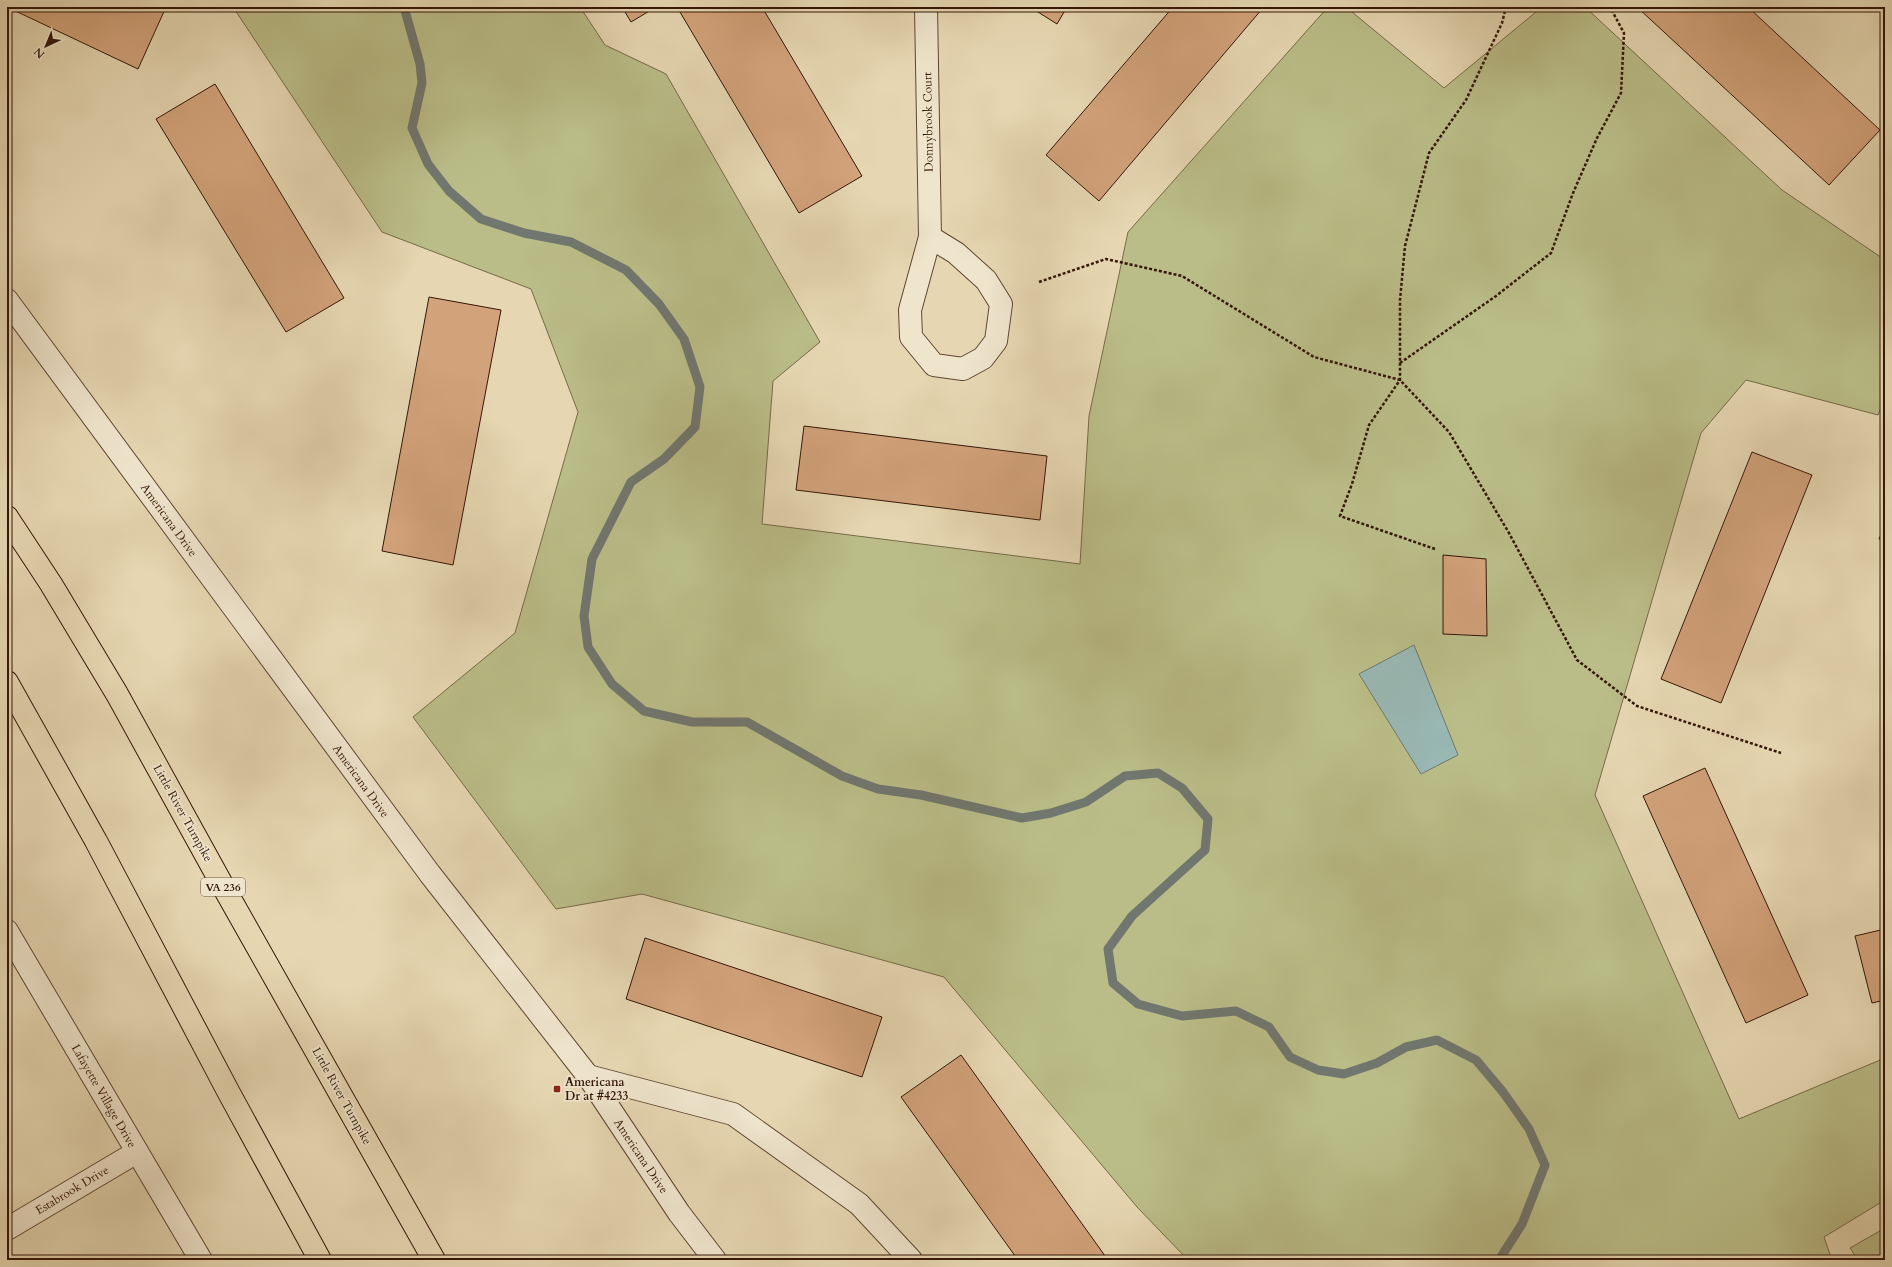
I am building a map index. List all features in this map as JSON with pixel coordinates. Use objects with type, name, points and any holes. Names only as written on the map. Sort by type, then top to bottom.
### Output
[{"type":"main road","name":"Little River Turnpike","points":[[7,517],[51,584],[118,694],[224,888],[434,1260]]},
{"type":"main road","points":[[7,682],[96,840],[229,1092],[320,1260]]},
{"type":"street","name":"Donnybrook Court","points":[[926,7],[930,237],[910,310],[911,337],[934,365],[963,369],[983,358],[996,341],[1001,304],[986,280],[956,253],[930,237]]},
{"type":"street","name":"Americana Drive","points":[[7,300],[430,874],[588,1076],[679,1213],[715,1260]]},
{"type":"street","name":"Lafayette Village Drive","points":[[7,931],[201,1260]]},
{"type":"street","points":[[588,1076],[733,1114],[859,1204],[911,1260]]},
{"type":"street","name":"Estabrook Drive","points":[[7,1228],[137,1152]]},
{"type":"path","points":[[1435,549],[1340,516],[1352,484],[1369,425],[1400,380],[1400,300],[1405,246],[1429,153],[1466,100],[1502,23],[1506,7]]},
{"type":"path","points":[[1400,364],[1496,296],[1552,253],[1573,194],[1597,138],[1621,93],[1624,33],[1610,7]]},
{"type":"path","points":[[1039,282],[1106,259],[1182,276],[1314,357],[1400,380],[1449,432],[1509,533],[1577,660],[1637,706],[1781,753]]},
{"type":"green space","points":[[233,7],[580,7],[605,45],[666,74],[820,342],[773,381],[762,524],[1080,564],[1089,416],[1128,232],[1328,7],[1346,7],[1444,88],[1542,7],[1585,7],[1782,190],[1885,260],[1885,399],[1878,415],[1746,380],[1701,433],[1595,795],[1739,1119],[1885,1058],[1885,1200],[1824,1237],[1832,1260],[1188,1260],[1137,1207],[944,977],[642,894],[556,909],[413,717],[515,633],[578,412],[531,289],[382,232]]},
{"type":"green space","points":[[1885,1228],[1885,1260],[1858,1260],[1850,1248]]},
{"type":"water","points":[[1414,645],[1458,755],[1421,774],[1359,674]]},
{"type":"building","points":[[7,7],[166,7],[138,69]]},
{"type":"building","points":[[622,7],[656,7],[631,22]]},
{"type":"building","points":[[677,7],[762,7],[862,176],[799,213]]},
{"type":"building","points":[[1030,7],[1067,7],[1057,24]]},
{"type":"building","points":[[1173,7],[1259,7],[1262,9],[1099,201],[1046,155]]},
{"type":"building","points":[[1637,7],[1748,7],[1880,130],[1829,185]]},
{"type":"building","points":[[215,84],[344,298],[286,332],[156,119]]},
{"type":"building","points":[[429,297],[501,310],[453,565],[382,551]]},
{"type":"building","points":[[804,426],[1047,456],[1040,520],[796,490]]},
{"type":"building","points":[[1752,452],[1812,475],[1721,703],[1661,679]]},
{"type":"building","points":[[1885,525],[1885,541],[1879,539]]},
{"type":"building","points":[[1443,555],[1486,559],[1487,636],[1443,634]]},
{"type":"building","points":[[1705,768],[1808,995],[1746,1023],[1643,796]]},
{"type":"building","points":[[1885,929],[1885,1000],[1872,1003],[1855,936]]},
{"type":"building","points":[[645,938],[882,1017],[862,1077],[626,999]]},
{"type":"building","points":[[961,1055],[1108,1260],[1018,1260],[901,1097]]},
{"type":"waterway","points":[[404,7],[420,64],[422,83],[412,128],[428,164],[449,191],[481,219],[524,233],[571,242],[626,270],[659,304],[684,339],[700,387],[695,427],[664,459],[631,482],[592,559],[584,616],[588,647],[612,684],[644,711],[692,722],[747,722],[842,776],[878,789],[921,795],[1022,818],[1051,813],[1086,802],[1125,776],[1158,773],[1182,788],[1208,819],[1205,850],[1132,916],[1108,949],[1113,983],[1138,1004],[1182,1016],[1236,1011],[1269,1027],[1290,1057],[1318,1070],[1344,1074],[1377,1063],[1406,1047],[1437,1040],[1476,1060],[1503,1092],[1529,1129],[1545,1165],[1522,1224],[1499,1260]]},
{"type":"place","name":"Americana Dr at #4233","points":[[557,1089]]}]
